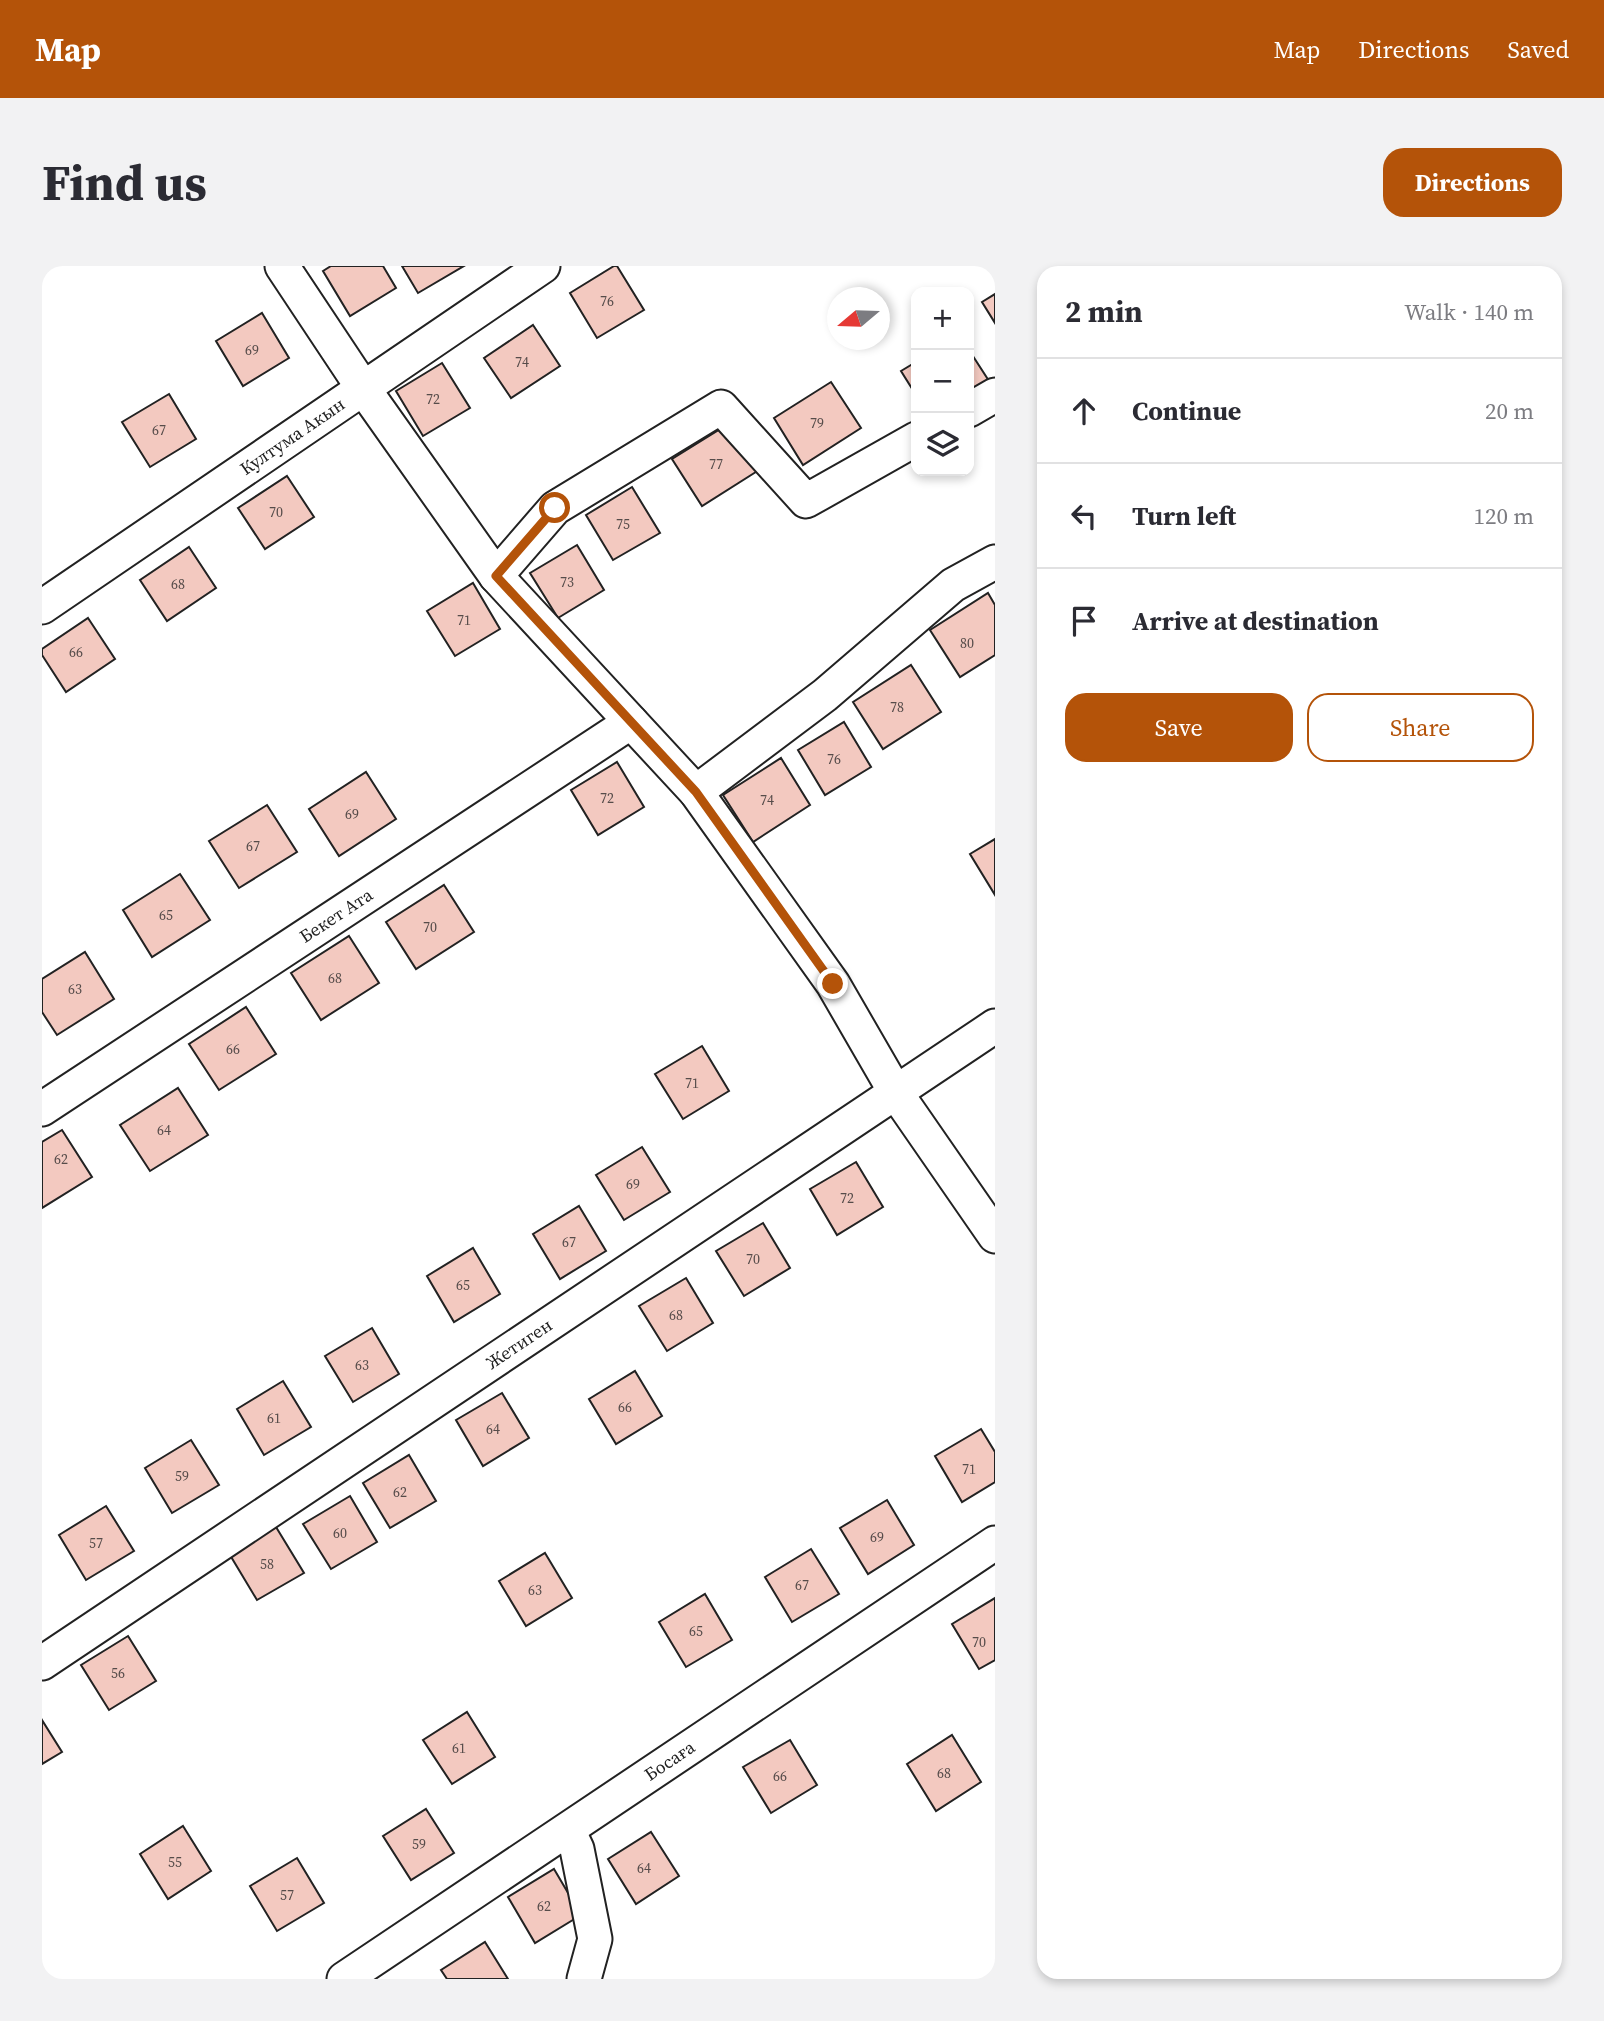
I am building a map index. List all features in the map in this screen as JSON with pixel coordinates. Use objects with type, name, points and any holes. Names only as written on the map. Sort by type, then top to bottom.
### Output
[{"type":"street","points":[[282,266],[363,388],[496,576],[696,792],[833,984],[896,1093],[995,1236]]},
{"type":"street","name":"Култума Акын","points":[[42,607],[543,266]]},
{"type":"street","points":[[974,407],[995,395]]},
{"type":"street","points":[[496,576],[555,508],[722,407],[806,500],[911,442]]},
{"type":"street","points":[[696,792],[825,695],[953,585],[995,562]]},
{"type":"street","name":"Бекет Ата","points":[[42,1109],[631,722]]},
{"type":"street","name":"Жетиген","points":[[42,1662],[995,1027]]},
{"type":"street","name":"Босаға","points":[[344,1979],[995,1543]]},
{"type":"street","points":[[568,1830],[577,1849],[595,1939],[584,1979]]},
{"type":"building","points":[[331,266],[383,266],[396,288],[350,316],[323,271]]},
{"type":"building","points":[[402,266],[464,266],[418,293]]},
{"type":"building","points":[[617,266],[644,310],[597,338],[570,293]]},
{"type":"building","points":[[995,294],[995,323],[982,302]]},
{"type":"building","points":[[262,313],[289,358],[243,386],[216,341]]},
{"type":"building","points":[[533,325],[560,366],[511,398],[484,358]]},
{"type":"building","points":[[974,358],[989,381],[974,391]]},
{"type":"building","points":[[442,363],[470,408],[423,436],[396,391]]},
{"type":"building","points":[[911,365],[911,387],[901,371]]},
{"type":"building","points":[[831,382],[861,428],[803,465],[774,418]]},
{"type":"building","points":[[169,394],[196,439],[150,467],[122,422]]},
{"type":"building","points":[[730,423],[759,470],[702,506],[672,459]]},
{"type":"building","points":[[287,476],[314,517],[265,549],[238,508]]},
{"type":"building","points":[[632,487],[660,533],[613,560],[586,515]]},
{"type":"building","points":[[577,545],[604,590],[558,618],[530,573]]},
{"type":"building","points":[[189,547],[216,588],[167,621],[140,580]]},
{"type":"building","points":[[473,583],[500,629],[455,656],[427,611]]},
{"type":"building","points":[[988,593],[995,605],[995,655],[960,677],[930,630]]},
{"type":"building","points":[[88,618],[115,659],[66,692],[42,655],[42,649]]},
{"type":"building","points":[[911,665],[941,712],[883,749],[853,702]]},
{"type":"building","points":[[844,722],[871,767],[825,795],[798,750]]},
{"type":"building","points":[[781,758],[810,805],[753,842],[723,795]]},
{"type":"building","points":[[617,762],[644,807],[598,835],[571,790]]},
{"type":"building","points":[[366,772],[396,819],[339,856],[309,809]]},
{"type":"building","points":[[267,805],[297,852],[239,888],[209,841]]},
{"type":"building","points":[[995,839],[995,895],[970,854]]},
{"type":"building","points":[[180,874],[210,920],[152,957],[123,910]]},
{"type":"building","points":[[444,885],[474,932],[416,969],[386,922]]},
{"type":"building","points":[[349,936],[379,983],[321,1020],[291,973]]},
{"type":"building","points":[[85,952],[114,999],[57,1035],[42,1012],[42,979]]},
{"type":"building","points":[[246,1007],[276,1054],[219,1090],[189,1044]]},
{"type":"building","points":[[702,1046],[729,1091],[683,1119],[655,1074]]},
{"type":"building","points":[[178,1088],[208,1135],[150,1171],[120,1125]]},
{"type":"building","points":[[62,1130],[92,1177],[42,1208],[42,1142]]},
{"type":"building","points":[[642,1147],[670,1192],[624,1220],[596,1175]]},
{"type":"building","points":[[856,1162],[883,1207],[837,1235],[810,1189]]},
{"type":"building","points":[[579,1206],[606,1251],[560,1279],[533,1234]]},
{"type":"building","points":[[763,1223],[790,1268],[744,1296],[716,1251]]},
{"type":"building","points":[[473,1248],[500,1294],[454,1322],[427,1276]]},
{"type":"building","points":[[686,1278],[713,1323],[667,1351],[639,1306]]},
{"type":"building","points":[[372,1328],[399,1374],[353,1402],[325,1356]]},
{"type":"building","points":[[635,1371],[662,1416],[616,1444],[589,1399]]},
{"type":"building","points":[[283,1381],[311,1427],[264,1455],[237,1409]]},
{"type":"building","points":[[502,1393],[529,1438],[483,1466],[456,1420]]},
{"type":"building","points":[[981,1429],[995,1452],[995,1482],[962,1502],[935,1456]]},
{"type":"building","points":[[191,1440],[219,1485],[172,1513],[145,1468]]},
{"type":"building","points":[[409,1455],[436,1501],[390,1528],[363,1483]]},
{"type":"building","points":[[350,1496],[377,1542],[331,1569],[303,1524]]},
{"type":"building","points":[[887,1500],[914,1545],[868,1574],[840,1528]]},
{"type":"building","points":[[106,1506],[134,1551],[86,1580],[59,1535]]},
{"type":"building","points":[[276,1527],[304,1573],[257,1600],[230,1555]]},
{"type":"building","points":[[811,1549],[839,1594],[792,1622],[765,1577]]},
{"type":"building","points":[[545,1553],[572,1598],[526,1626],[499,1581]]},
{"type":"building","points":[[705,1594],[732,1640],[686,1667],[659,1622]]},
{"type":"building","points":[[995,1598],[995,1660],[979,1669],[952,1624]]},
{"type":"building","points":[[128,1636],[156,1681],[109,1710],[81,1665]]},
{"type":"building","points":[[467,1712],[495,1757],[452,1784],[423,1740]]},
{"type":"building","points":[[42,1720],[62,1752],[42,1764]]},
{"type":"building","points":[[952,1735],[981,1782],[936,1811],[907,1764]]},
{"type":"building","points":[[790,1740],[817,1785],[771,1813],[743,1767]]},
{"type":"building","points":[[426,1809],[454,1853],[411,1880],[383,1836]]},
{"type":"building","points":[[183,1826],[211,1871],[168,1899],[140,1854]]},
{"type":"building","points":[[651,1832],[679,1876],[636,1904],[608,1859]]},
{"type":"building","points":[[297,1858],[324,1903],[277,1931],[250,1886]]},
{"type":"building","points":[[554,1869],[581,1915],[535,1943],[508,1897]]},
{"type":"building","points":[[485,1942],[508,1979],[447,1979],[441,1970]]},
{"type":"route","points":[[555,508],[496,576],[696,792],[833,984]]}]
